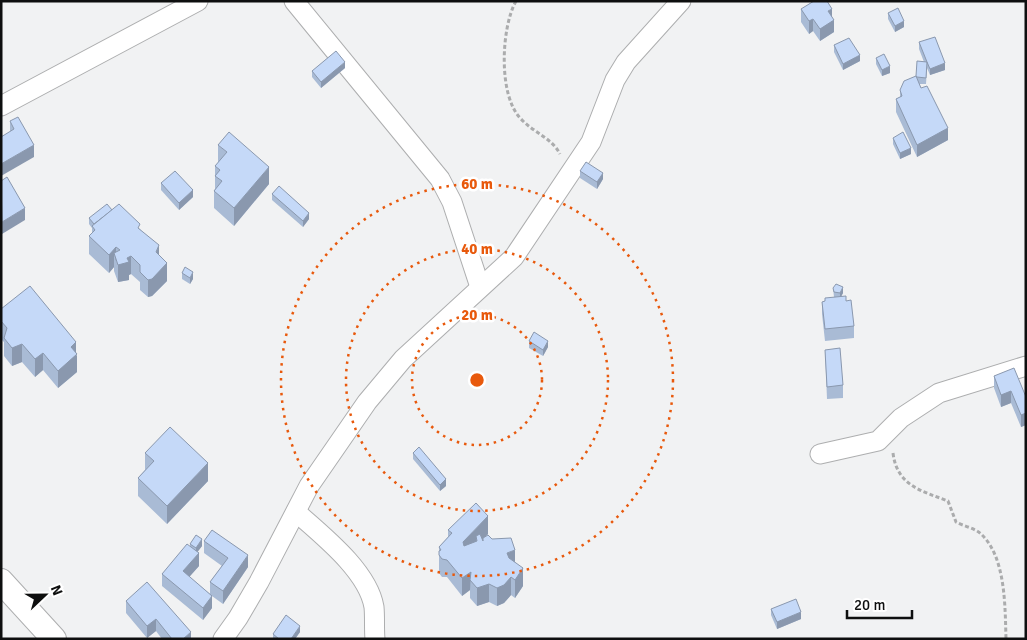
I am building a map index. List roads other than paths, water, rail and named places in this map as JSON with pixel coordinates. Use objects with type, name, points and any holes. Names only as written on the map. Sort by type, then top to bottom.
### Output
[{"type":"street","points":[[294,1],[440,179],[452,202],[480,287]]},
{"type":"street","points":[[223,639],[255,589],[309,486],[367,402],[403,359],[514,257],[591,142],[615,80],[626,62],[681,1]]},
{"type":"street","points":[[1,106],[194,2]]},
{"type":"street","points":[[820,454],[878,442],[901,418],[939,392],[1026,366]]},
{"type":"street","points":[[296,512],[336,547],[365,585],[374,606],[375,639]]},
{"type":"street","points":[[1,581],[54,639]]}]
